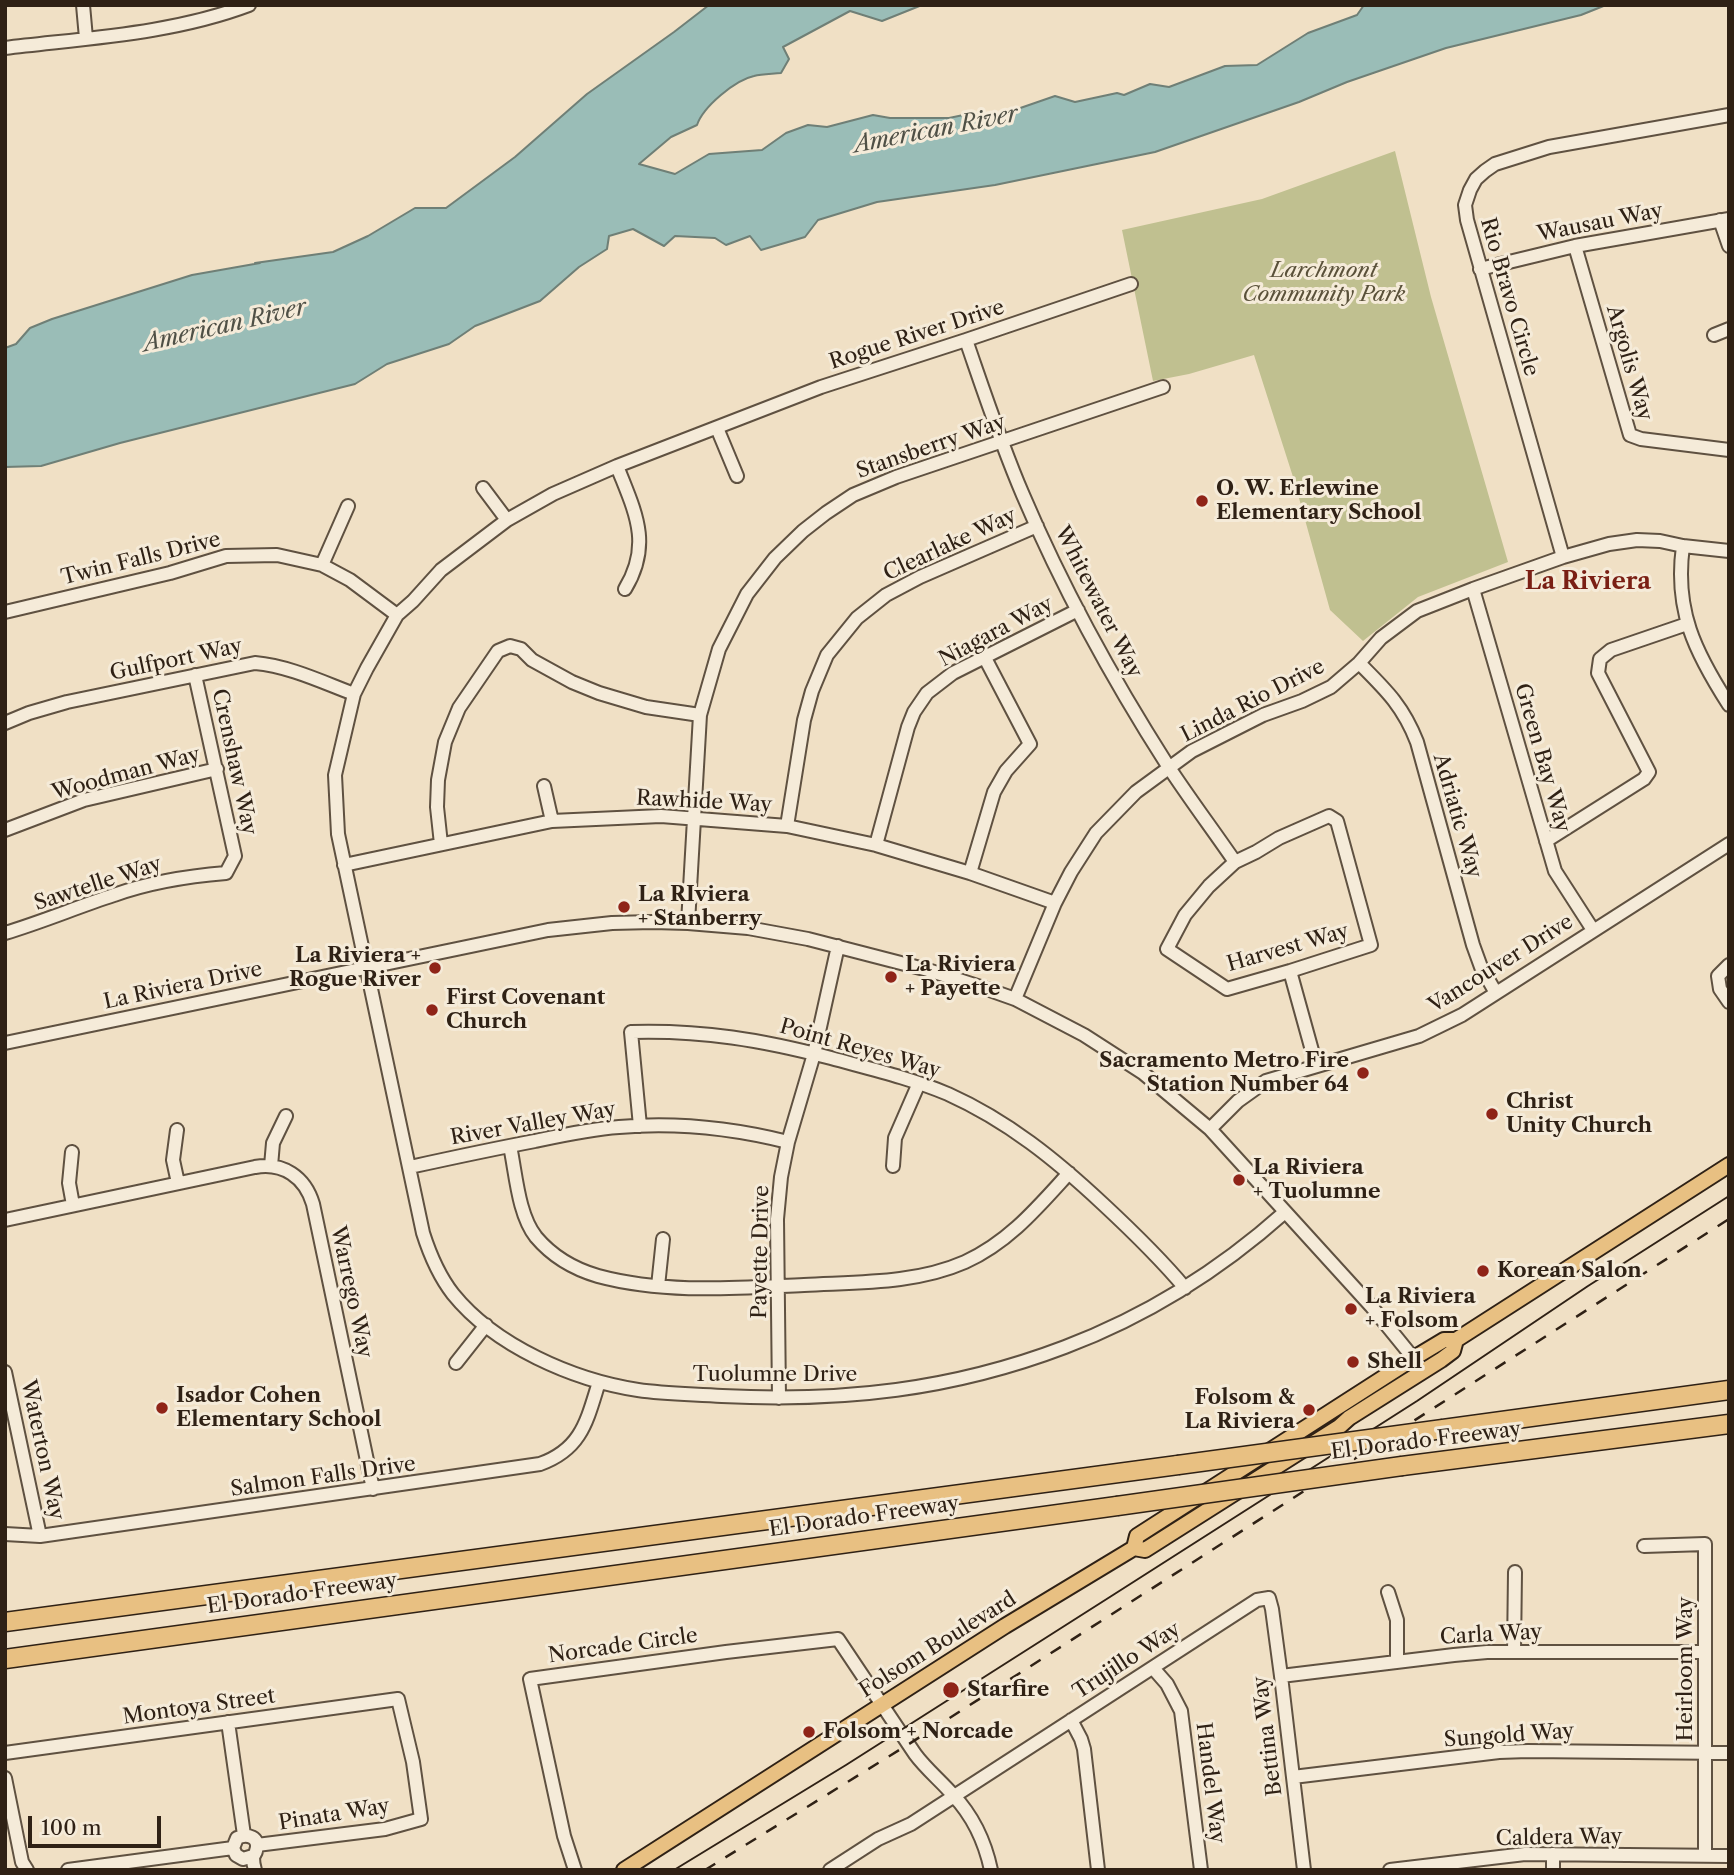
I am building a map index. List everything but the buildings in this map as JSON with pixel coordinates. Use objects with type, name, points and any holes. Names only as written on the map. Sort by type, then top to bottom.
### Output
[{"type":"highway","name":"El Dorado Freeway","points":[[5,1622],[1729,1390]]},
{"type":"highway","name":"El Dorado Freeway","points":[[5,1659],[1402,1466],[1729,1424]]},
{"type":"main road","name":"Folsom Boulevard","points":[[624,1870],[1017,1619],[1134,1548],[1137,1536],[1419,1364],[1444,1340],[1455,1340],[1729,1165]]},
{"type":"street","points":[[83,5],[86,38]]},
{"type":"street","points":[[5,48],[143,32],[184,24],[250,5]]},
{"type":"street","name":"Rio Bravo Circle","points":[[1563,557],[1467,220],[1465,205],[1470,190],[1476,179],[1490,167],[1549,147],[1729,115]]},
{"type":"street","points":[[1724,220],[1729,246]]},
{"type":"street","name":"Wausau Way","points":[[1480,270],[1575,246],[1724,220]]},
{"type":"street","name":"Argolis Way","points":[[1575,246],[1630,435],[1641,439],[1729,450]]},
{"type":"street","name":"Rogue River Drive","points":[[367,968],[338,834],[335,775],[354,694],[397,615],[441,570],[507,520],[553,494],[617,466],[821,387],[1131,284]]},
{"type":"street","points":[[1714,335],[1729,329]]},
{"type":"street","name":"Whitewater Way","points":[[966,340],[1002,442],[1037,526],[1078,610],[1121,689],[1169,767],[1235,862]]},
{"type":"street","name":"Stansberry Way","points":[[688,923],[699,715],[719,649],[743,602],[775,558],[803,531],[853,495],[896,477],[1163,387]]},
{"type":"street","points":[[717,428],[737,475]]},
{"type":"street","points":[[617,466],[638,520],[640,539],[634,574],[625,589]]},
{"type":"street","points":[[483,488],[507,520]]},
{"type":"street","points":[[322,565],[348,506]]},
{"type":"street","name":"Clearlake Way","points":[[787,825],[804,720],[812,691],[827,655],[857,618],[886,595],[1037,526]]},
{"type":"street","name":"Linda Rio Drive","points":[[1015,999],[1055,903],[1096,833],[1136,792],[1192,751],[1263,715],[1331,687],[1359,663],[1381,638],[1417,611],[1474,589],[1563,557],[1609,544],[1637,540],[1660,541],[1729,551]]},
{"type":"street","points":[[1683,546],[1680,567],[1687,624],[1707,670],[1729,705]]},
{"type":"street","name":"Twin Falls Drive","points":[[5,612],[170,573],[226,555],[277,555],[322,565],[350,580],[397,615]]},
{"type":"street","name":"Green Bay Way","points":[[1474,589],[1555,871],[1593,930]]},
{"type":"street","name":"Niagara Way","points":[[876,845],[908,727],[927,693],[954,673],[1078,610]]},
{"type":"street","points":[[1546,841],[1644,779],[1648,772],[1598,673],[1600,659],[1611,650],[1687,624]]},
{"type":"street","points":[[441,844],[437,807],[438,780],[445,743],[459,708],[498,651],[510,646],[521,649],[532,660],[572,682],[646,707],[699,715]]},
{"type":"street","points":[[970,873],[994,792],[1006,771],[1030,744],[985,659]]},
{"type":"street","name":"Gulfport Way","points":[[5,723],[67,702],[255,663],[270,664],[354,694]]},
{"type":"street","name":"Adriatic Way","points":[[1359,663],[1395,701],[1417,742],[1473,945],[1481,967],[1496,993]]},
{"type":"street","name":"Crenshaw Way","points":[[195,675],[235,856]]},
{"type":"street","name":"Woodman Way","points":[[5,830],[84,800],[217,769]]},
{"type":"street","points":[[544,786],[552,821]]},
{"type":"street","name":"Rawhide Way","points":[[344,865],[552,821],[661,816],[787,825],[876,845],[970,873],[1055,903]]},
{"type":"street","name":"Harvest Way","points":[[1329,816],[1337,821],[1371,945],[1227,989],[1167,948],[1185,915],[1209,886],[1235,862],[1329,816]]},
{"type":"street","name":"Vancouver Drive","points":[[1210,1129],[1238,1101],[1266,1081],[1419,1036],[1462,1015],[1729,844]]},
{"type":"street","name":"Sawtelle Way","points":[[5,933],[116,894],[165,881],[226,873],[235,856]]},
{"type":"street","name":"La Riviera Drive","points":[[5,1043],[548,930],[612,923],[688,923],[748,929],[838,946],[928,970],[1015,999],[1084,1035],[1143,1073],[1210,1129],[1371,1306],[1419,1364]]},
{"type":"street","name":"Payette Drive","points":[[779,1398],[779,1198],[788,1142],[814,1054],[838,946]]},
{"type":"street","points":[[1729,965],[1718,976],[1720,989],[1729,1002]]},
{"type":"street","name":"Tuolumne Drive","points":[[367,968],[423,1233],[435,1265],[466,1307],[501,1336],[562,1369],[599,1382],[662,1393],[817,1398],[884,1393],[964,1378],[1066,1347],[1147,1310],[1237,1253],[1285,1212]]},
{"type":"street","points":[[1290,971],[1316,1065]]},
{"type":"street","name":"Point Reyes Way","points":[[640,1126],[631,1032],[664,1031],[731,1036],[814,1054],[919,1083],[966,1103],[1002,1122],[1028,1140],[1069,1172],[1138,1236],[1185,1288]]},
{"type":"street","points":[[893,1166],[895,1138],[919,1083]]},
{"type":"street","points":[[5,1220],[255,1167],[271,1166],[274,1143],[286,1116]]},
{"type":"street","name":"River Valley Way","points":[[410,1167],[583,1131],[640,1126],[701,1127],[788,1142]]},
{"type":"street","points":[[177,1130],[173,1160],[178,1183]]},
{"type":"street","points":[[510,1146],[524,1213],[535,1235],[564,1261],[587,1272],[632,1283],[708,1289],[901,1279],[945,1269],[991,1248],[1015,1230],[1069,1172]]},
{"type":"street","points":[[72,1152],[69,1183],[73,1205]]},
{"type":"street","name":"Warrego Way","points":[[271,1166],[284,1169],[295,1176],[305,1185],[311,1198],[373,1489]]},
{"type":"street","points":[[658,1286],[663,1239]]},
{"type":"street","points":[[456,1363],[486,1325]]},
{"type":"street","name":"Waterton Way","points":[[5,1373],[40,1536]]},
{"type":"street","name":"Salmon Falls Drive","points":[[5,1534],[40,1536],[534,1466],[553,1460],[569,1448],[582,1432],[599,1382]]},
{"type":"street","name":"Heirloom Way","points":[[1644,1545],[1705,1545],[1705,1855]]},
{"type":"street","points":[[1514,1651],[1515,1572]]},
{"type":"street","points":[[1388,1592],[1397,1620],[1397,1662]]},
{"type":"street","name":"Trujillo Way","points":[[830,1870],[878,1839],[911,1824],[1257,1600],[1269,1598]]},
{"type":"street","name":"Bettina Way","points":[[1269,1598],[1304,1870]]},
{"type":"street","name":"Norcade Circle","points":[[575,1870],[564,1836],[530,1679],[838,1639],[883,1704]]},
{"type":"street","name":"Carla Way","points":[[1281,1676],[1454,1655],[1514,1651],[1705,1652]]},
{"type":"street","name":"Handel Way","points":[[1153,1668],[1167,1684],[1181,1711],[1201,1870]]},
{"type":"street","name":"Montoya Street","points":[[5,1753],[398,1699]]},
{"type":"street","name":"Pinata Way","points":[[247,1858],[421,1819],[413,1762],[398,1699]]},
{"type":"street","points":[[883,1704],[921,1762],[954,1795],[974,1823],[984,1844],[991,1870]]},
{"type":"street","points":[[1071,1720],[1084,1749],[1098,1870]]},
{"type":"street","points":[[68,1870],[247,1858],[237,1838],[244,1835],[228,1722]]},
{"type":"street","name":"Sungold Way","points":[[1293,1777],[1518,1751],[1729,1753]]},
{"type":"street","points":[[5,1779],[22,1862],[27,1870]]},
{"type":"street","name":"Caldera Way","points":[[1390,1870],[1443,1867],[1525,1854],[1729,1856]]},
{"type":"street","points":[[1553,1854],[1553,1870]]},
{"type":"street","points":[[1661,1856],[1661,1870]]},
{"type":"green space","name":"Larchmont Community Park","points":[[1395,151],[1431,297],[1508,562],[1418,597],[1363,641],[1330,610],[1294,480],[1254,355],[1189,374],[1153,381],[1122,230],[1262,199]]},
{"type":"water","name":"American River","points":[[709,5],[922,5],[882,21],[850,11],[783,47],[789,59],[781,73],[754,76],[738,83],[706,110],[697,125],[671,137],[639,164],[675,174],[709,154],[762,150],[786,133],[808,125],[827,127],[873,115],[890,118],[949,118],[973,113],[1003,114],[1055,96],[1075,102],[1117,93],[1124,95],[1150,84],[1169,87],[1225,66],[1257,65],[1308,33],[1357,15],[1364,5],[1606,5],[1581,15],[1446,48],[1155,152],[995,185],[877,202],[818,220],[805,237],[761,250],[750,236],[726,245],[715,238],[675,236],[664,246],[633,229],[609,236],[607,249],[579,267],[540,301],[475,326],[449,344],[387,364],[355,384],[120,443],[41,466],[5,467],[5,348],[16,344],[30,328],[192,275],[333,252],[368,236],[415,208],[446,208],[515,157],[587,94]]},
{"type":"tram line","points":[[674,1870],[846,1765],[1417,1401],[1588,1286],[1729,1196]]},
{"type":"railway","points":[[705,1870],[909,1744],[1729,1219]]},
{"type":"place","name":"O. W. Erlewine Elementary School","points":[[1202,501]]},
{"type":"place","name":"La RIviera + Stanberry","points":[[624,907]]},
{"type":"place","name":"La Riviera + Rogue River","points":[[435,968]]},
{"type":"place","name":"La Riviera + Payette","points":[[891,977]]},
{"type":"place","name":"First Covenant Church","points":[[432,1010]]},
{"type":"place","name":"Sacramento Metro Fire Station Number 64","points":[[1363,1073]]},
{"type":"place","name":"Christ Unity Church","points":[[1492,1114]]},
{"type":"place","name":"La Riviera + Tuolumne","points":[[1239,1180]]},
{"type":"place","name":"Korean Salon","points":[[1483,1271]]},
{"type":"place","name":"La Riviera + Folsom","points":[[1351,1309]]},
{"type":"place","name":"Shell","points":[[1353,1362]]},
{"type":"place","name":"Isador Cohen Elementary School","points":[[162,1408]]},
{"type":"place","name":"Folsom & La Riviera","points":[[1309,1410]]},
{"type":"place","name":"Starfire","points":[[951,1690]]},
{"type":"place","name":"Folsom + Norcade","points":[[809,1732]]},
{"type":"district","name":"La Riviera","points":[[1588,582]]}]
